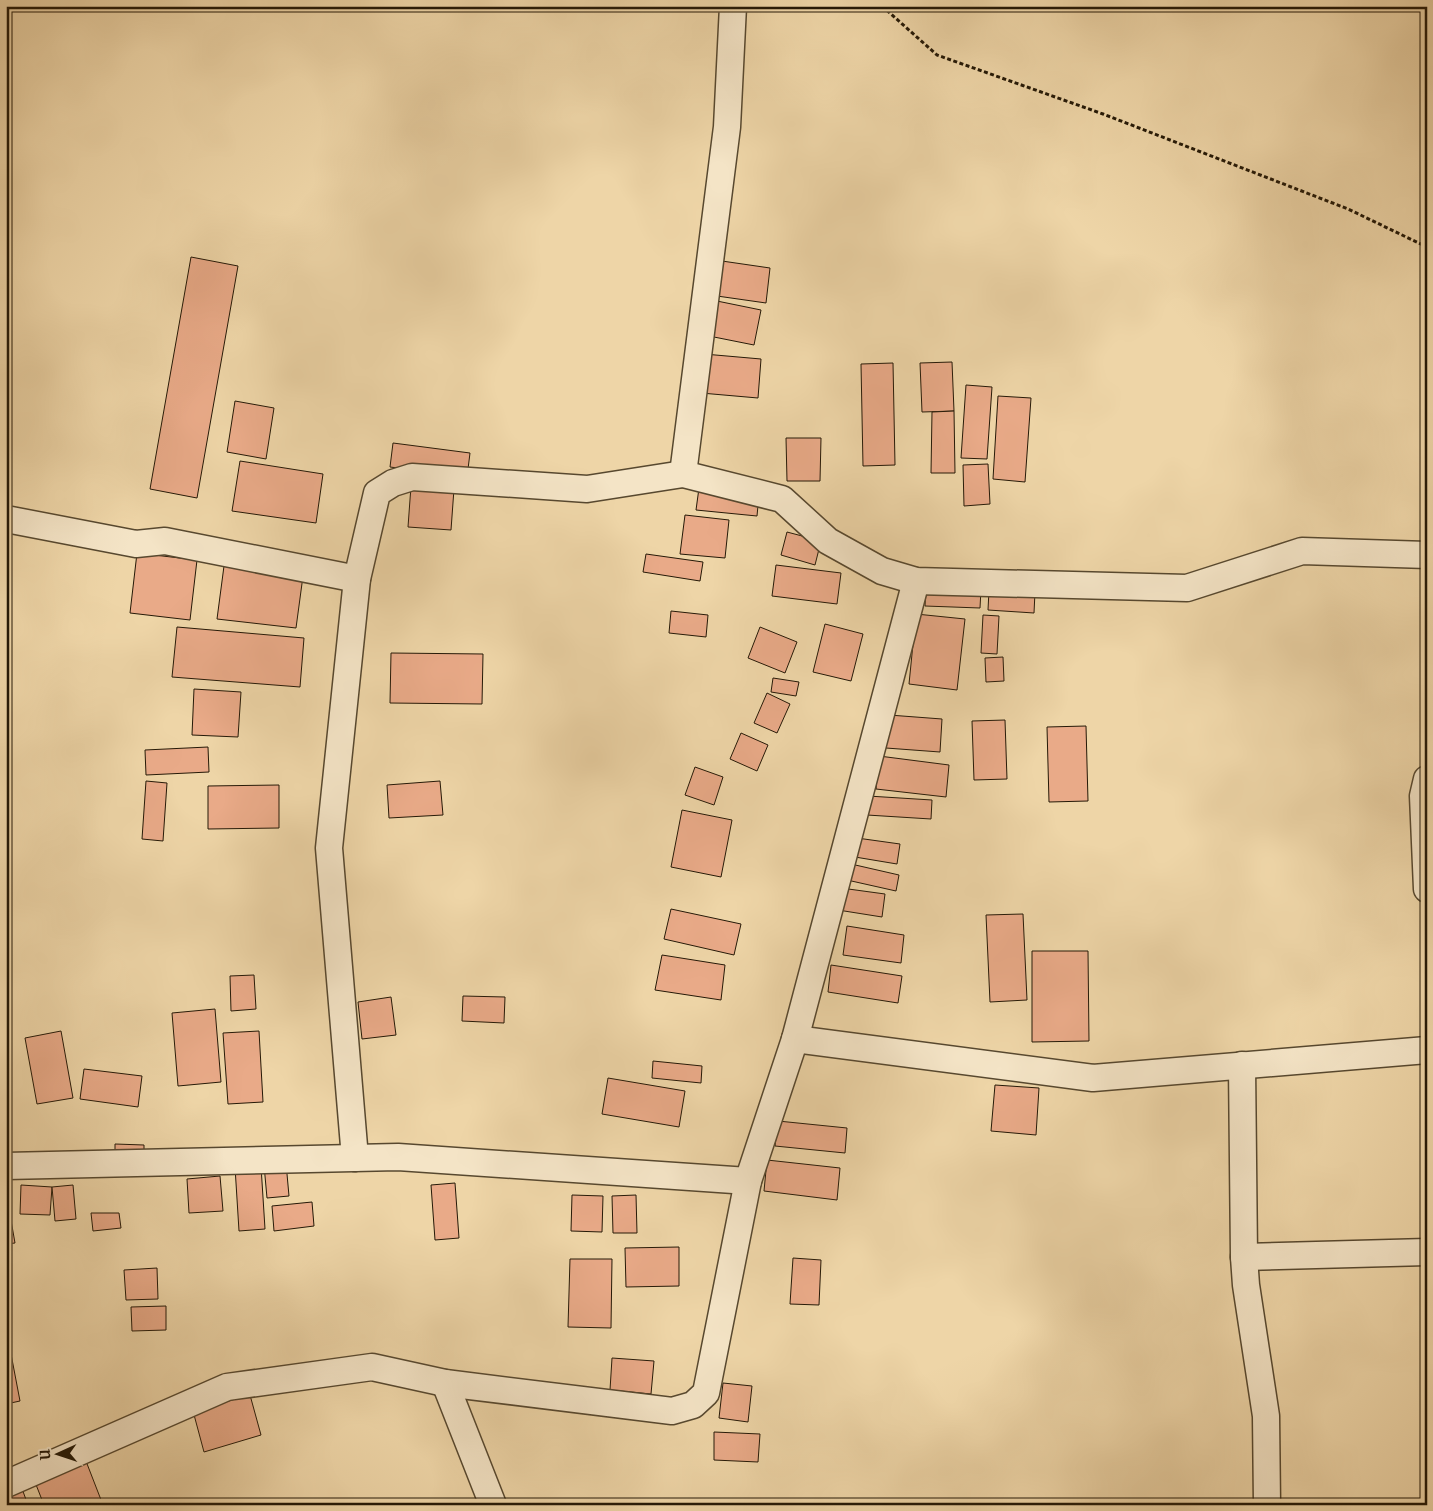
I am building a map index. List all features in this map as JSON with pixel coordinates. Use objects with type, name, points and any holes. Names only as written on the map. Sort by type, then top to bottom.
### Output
[{"type":"street","points":[[683,474],[727,127],[733,6]]},
{"type":"street","points":[[355,1158],[329,848],[357,579],[377,493],[392,483],[412,478],[587,489],[683,474],[782,499],[828,541],[882,571],[916,581],[1187,588],[1302,551],[1427,555]]},
{"type":"street","points":[[6,519],[136,544],[165,542],[357,579]]},
{"type":"street","points":[[6,1484],[227,1387],[372,1367],[445,1383],[672,1411],[693,1405],[706,1393],[748,1181],[794,1039],[916,581]]},
{"type":"street","points":[[1427,779],[1423,796],[1423,818],[1427,888]]},
{"type":"street","points":[[794,1039],[1093,1078],[1427,1050]]},
{"type":"street","points":[[1242,1065],[1244,1256],[1246,1285],[1266,1416],[1267,1505]]},
{"type":"street","points":[[6,1166],[398,1157],[748,1181]]},
{"type":"street","points":[[1244,1256],[1427,1252]]},
{"type":"street","points":[[445,1383],[494,1505]]},
{"type":"path","points":[[882,6],[937,55],[1103,114],[1348,209],[1427,247]]},
{"type":"building","points":[[191,257],[238,266],[197,498],[150,489]]},
{"type":"building","points":[[715,260],[770,268],[766,303],[710,295]]},
{"type":"building","points":[[712,300],[761,310],[754,345],[704,335]]},
{"type":"building","points":[[704,354],[761,359],[758,398],[701,393]]},
{"type":"building","points":[[952,362],[954,411],[922,412],[920,363]]},
{"type":"building","points":[[893,363],[895,465],[863,466],[861,364]]},
{"type":"building","points":[[966,385],[992,387],[987,459],[961,458]]},
{"type":"building","points":[[998,396],[1031,398],[1025,482],[993,479]]},
{"type":"building","points":[[235,401],[274,408],[266,459],[227,452]]},
{"type":"building","points":[[954,411],[955,473],[931,473],[932,412]]},
{"type":"building","points":[[786,438],[821,438],[820,481],[787,481]]},
{"type":"building","points":[[393,443],[470,453],[467,477],[390,467]]},
{"type":"building","points":[[240,461],[323,474],[316,523],[232,511]]},
{"type":"building","points":[[988,464],[990,504],[964,506],[963,465]]},
{"type":"building","points":[[411,486],[454,489],[451,530],[408,527]]},
{"type":"building","points":[[699,488],[759,495],[757,516],[696,510]]},
{"type":"building","points":[[685,515],[729,520],[725,558],[680,554]]},
{"type":"building","points":[[787,532],[821,541],[815,565],[781,555]]},
{"type":"building","points":[[137,553],[197,560],[190,620],[130,613]]},
{"type":"building","points":[[646,554],[703,562],[700,581],[643,572]]},
{"type":"building","points":[[776,565],[841,573],[837,604],[772,596]]},
{"type":"building","points":[[224,566],[303,576],[296,628],[217,619]]},
{"type":"building","points":[[926,586],[981,589],[980,608],[925,606]]},
{"type":"building","points":[[989,590],[1035,592],[1034,613],[988,610]]},
{"type":"building","points":[[671,611],[708,615],[706,637],[669,633]]},
{"type":"building","points":[[916,614],[965,619],[957,690],[909,684]]},
{"type":"building","points":[[983,615],[999,616],[997,654],[981,653]]},
{"type":"building","points":[[825,624],[863,634],[851,681],[813,672]]},
{"type":"building","points":[[177,627],[304,638],[300,687],[172,677]]},
{"type":"building","points":[[760,627],[797,642],[785,673],[748,658]]},
{"type":"building","points":[[391,653],[483,654],[482,704],[390,703]]},
{"type":"building","points":[[1003,657],[1004,681],[986,682],[985,658]]},
{"type":"building","points":[[773,678],[799,682],[796,696],[771,692]]},
{"type":"building","points":[[194,689],[241,692],[238,737],[192,735]]},
{"type":"building","points":[[767,693],[790,704],[777,733],[754,723]]},
{"type":"building","points":[[889,715],[942,719],[940,752],[886,748]]},
{"type":"building","points":[[1005,720],[1007,779],[974,780],[972,721]]},
{"type":"building","points":[[1086,726],[1088,801],[1049,802],[1047,727]]},
{"type":"building","points":[[741,733],[768,745],[757,771],[730,759]]},
{"type":"building","points":[[208,747],[209,772],[146,775],[145,750]]},
{"type":"building","points":[[879,756],[949,765],[946,797],[876,789]]},
{"type":"building","points":[[695,767],[723,777],[714,805],[685,795]]},
{"type":"building","points":[[146,781],[167,783],[163,841],[142,839]]},
{"type":"building","points":[[440,781],[443,815],[389,818],[387,785]]},
{"type":"building","points":[[279,785],[279,828],[208,829],[208,786]]},
{"type":"building","points":[[868,796],[932,800],[931,819],[867,815]]},
{"type":"building","points":[[682,810],[732,820],[721,877],[671,867]]},
{"type":"building","points":[[857,838],[900,844],[897,864],[855,857]]},
{"type":"building","points":[[851,864],[899,875],[896,891],[847,880]]},
{"type":"building","points":[[841,888],[885,894],[882,917],[838,910]]},
{"type":"building","points":[[671,909],[741,924],[734,955],[664,939]]},
{"type":"building","points":[[1023,914],[1027,1000],[990,1002],[986,915]]},
{"type":"building","points":[[847,926],[904,935],[901,963],[843,955]]},
{"type":"building","points":[[1032,951],[1088,951],[1089,1041],[1032,1042]]},
{"type":"building","points":[[662,955],[725,965],[721,1000],[655,990]]},
{"type":"building","points":[[831,965],[902,976],[898,1003],[828,992]]},
{"type":"building","points":[[254,975],[256,1009],[231,1011],[230,976]]},
{"type":"building","points":[[463,996],[505,997],[504,1023],[462,1021]]},
{"type":"building","points":[[391,997],[396,1035],[362,1039],[358,1002]]},
{"type":"building","points":[[215,1009],[221,1082],[178,1086],[172,1013]]},
{"type":"building","points":[[61,1031],[73,1098],[37,1104],[25,1038]]},
{"type":"building","points":[[259,1031],[263,1102],[228,1104],[223,1033]]},
{"type":"building","points":[[653,1061],[702,1066],[701,1083],[652,1078]]},
{"type":"building","points":[[84,1069],[142,1076],[138,1107],[80,1099]]},
{"type":"building","points":[[608,1078],[685,1091],[679,1127],[602,1114]]},
{"type":"building","points":[[995,1085],[1039,1088],[1036,1135],[991,1131]]},
{"type":"building","points":[[778,1121],[847,1128],[845,1153],[775,1146]]},
{"type":"building","points":[[115,1144],[144,1145],[144,1157],[115,1157]]},
{"type":"building","points":[[767,1160],[840,1168],[837,1200],[764,1191]]},
{"type":"building","points":[[286,1163],[289,1196],[267,1198],[264,1165]]},
{"type":"building","points":[[261,1166],[265,1229],[239,1231],[235,1167]]},
{"type":"building","points":[[220,1176],[223,1211],[189,1213],[187,1179]]},
{"type":"building","points":[[455,1183],[459,1238],[435,1240],[431,1185]]},
{"type":"building","points":[[21,1185],[52,1187],[50,1215],[20,1214]]},
{"type":"building","points":[[73,1185],[76,1219],[55,1221],[52,1187]]},
{"type":"building","points":[[6,1192],[15,1243],[6,1244]]},
{"type":"building","points":[[572,1195],[603,1196],[602,1232],[571,1231]]},
{"type":"building","points":[[636,1195],[637,1233],[613,1233],[612,1196]]},
{"type":"building","points":[[312,1202],[314,1226],[274,1231],[272,1206]]},
{"type":"building","points":[[91,1213],[119,1213],[121,1228],[93,1231]]},
{"type":"building","points":[[679,1247],[679,1286],[626,1287],[625,1248]]},
{"type":"building","points":[[793,1258],[821,1260],[819,1305],[790,1304]]},
{"type":"building","points":[[570,1259],[612,1259],[611,1328],[568,1327]]},
{"type":"building","points":[[157,1268],[158,1299],[126,1300],[124,1270]]},
{"type":"building","points":[[166,1306],[166,1330],[132,1331],[131,1307]]},
{"type":"building","points":[[11,1354],[20,1401],[6,1404],[6,1355]]},
{"type":"building","points":[[612,1358],[654,1361],[651,1394],[610,1390]]},
{"type":"building","points":[[723,1383],[752,1386],[748,1422],[719,1418]]},
{"type":"building","points":[[250,1395],[261,1435],[204,1452],[193,1411]]},
{"type":"building","points":[[714,1432],[760,1434],[758,1462],[714,1460]]},
{"type":"building","points":[[84,1456],[103,1505],[44,1505],[33,1477]]},
{"type":"building","points":[[21,1486],[28,1505],[6,1505],[6,1492]]}]
